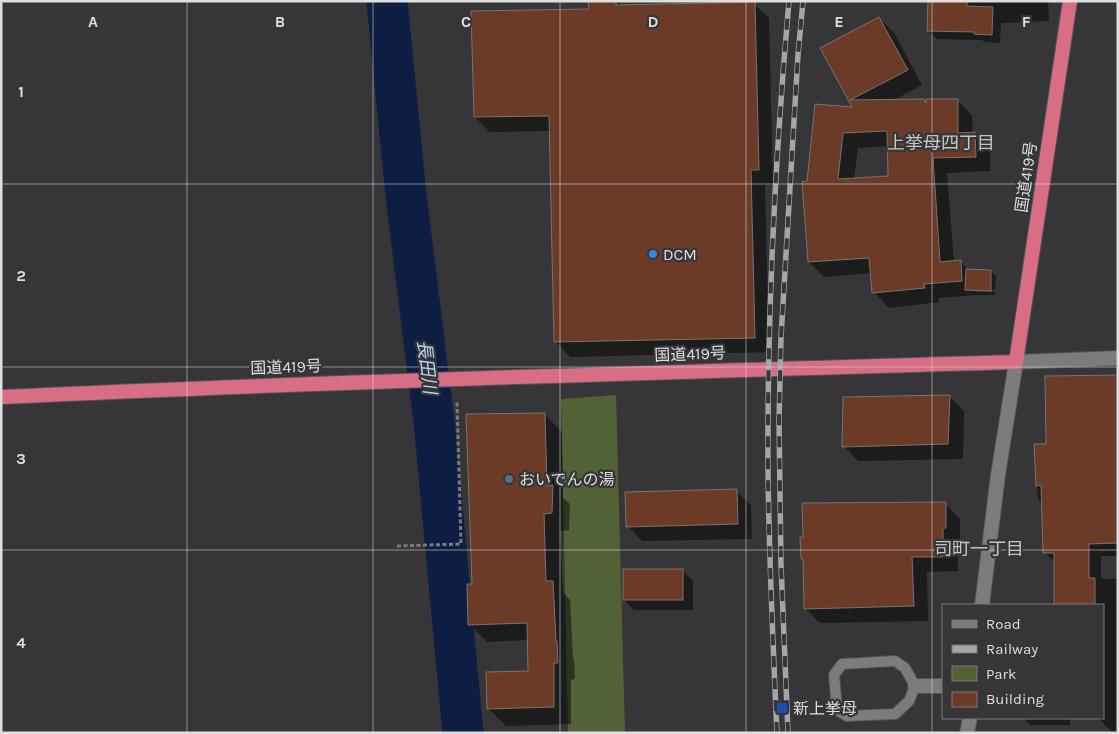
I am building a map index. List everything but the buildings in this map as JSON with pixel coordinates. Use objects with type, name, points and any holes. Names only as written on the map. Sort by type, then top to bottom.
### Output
[{"type":"highway","name":"国道419号","points":[[1,397],[446,379],[1016,362],[1070,1]]},
{"type":"street","points":[[982,604],[998,475],[1016,362],[1118,358]]},
{"type":"street","points":[[915,686],[942,686]]},
{"type":"street","points":[[967,733],[970,719]]},
{"type":"lane","points":[[895,661],[905,668],[915,686],[909,701],[895,714],[847,716],[837,710],[834,675],[842,664],[895,661]]},
{"type":"path","points":[[397,546],[461,544],[457,402]]},
{"type":"green space","points":[[616,395],[625,733],[568,733],[561,399]]},
{"type":"waterway","name":"長田川","points":[[387,1],[406,196],[434,421],[463,733]]},
{"type":"railway","points":[[777,733],[771,602],[768,413],[776,178],[789,1]]},
{"type":"railway","points":[[788,733],[781,565],[779,421],[781,337],[803,1]]},
{"type":"place","name":"DCM","points":[[653,254]]},
{"type":"place","name":"おいでんの湯","points":[[509,479]]},
{"type":"place","name":"新上挙母","points":[[782,708]]},
{"type":"district","name":"上挙母四丁目","points":[[941,143]]},
{"type":"district","name":"司町一丁目","points":[[979,549]]}]
